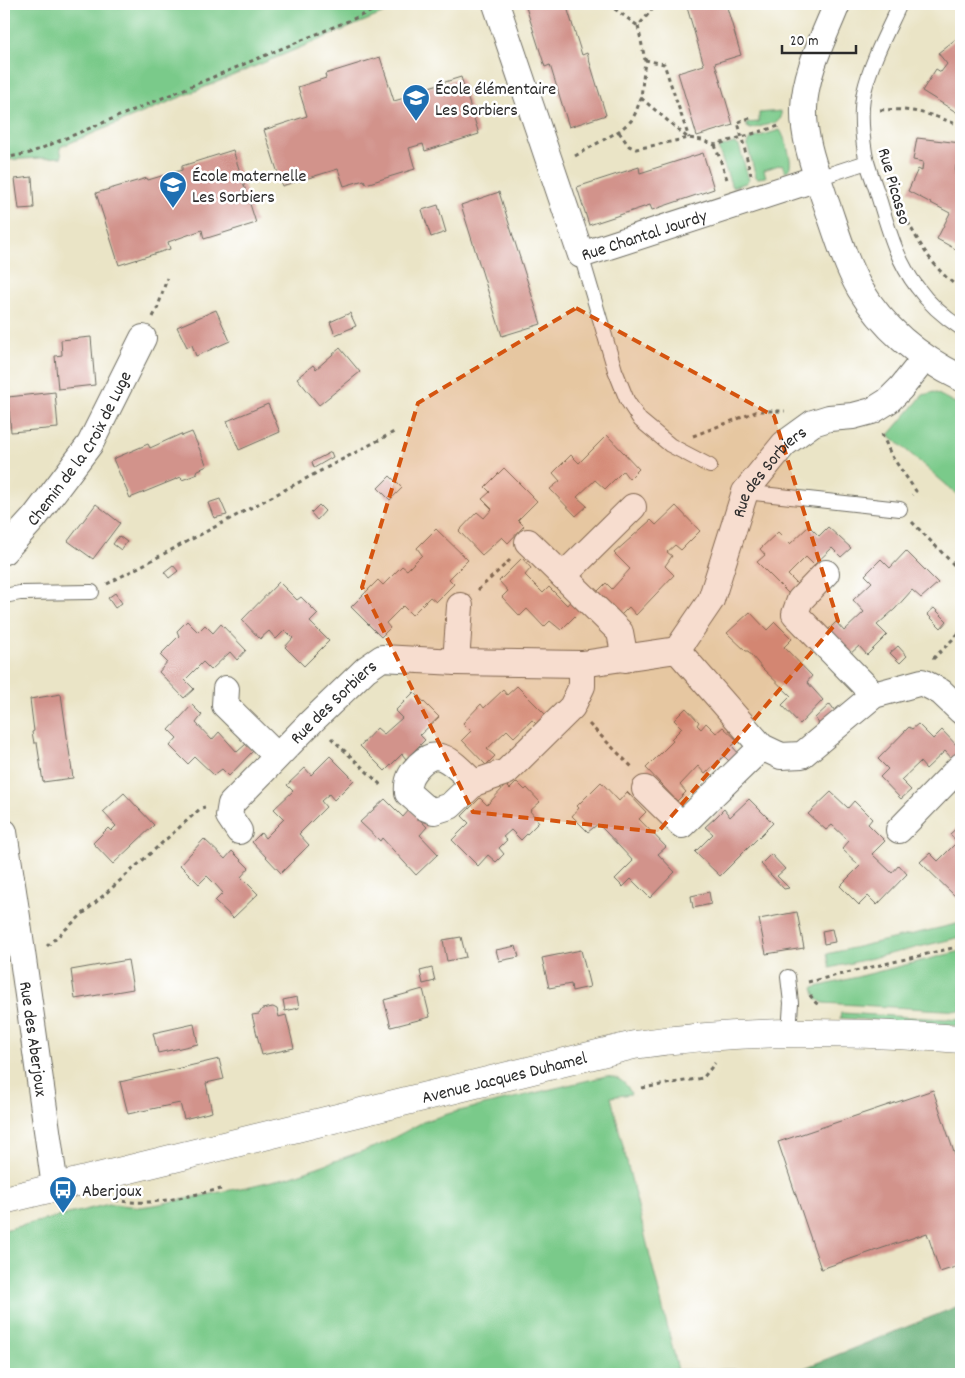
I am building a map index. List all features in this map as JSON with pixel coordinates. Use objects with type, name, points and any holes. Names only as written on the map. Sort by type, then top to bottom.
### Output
[{"type":"main road","name":"Avenue Jacques Duhamel","points":[[4,1200],[634,1045],[690,1037],[789,1033],[918,1036],[961,1040]]},
{"type":"street","name":"Rue Chantal Jourdy","points":[[496,4],[580,255],[818,178]]},
{"type":"street","points":[[838,4],[805,91],[804,126],[818,178],[844,254],[860,288],[876,313],[894,333],[925,358],[961,378]]},
{"type":"street","name":"Chemin de la Croix de Luge","points":[[4,551],[34,518],[90,444],[143,338]]},
{"type":"street","name":"Rue des Sorbiers","points":[[231,804],[312,721],[366,669],[382,658],[456,662],[582,664],[678,650],[711,600],[745,492],[784,444],[813,423],[829,418],[853,416],[872,411],[888,401],[901,388],[925,358]]},
{"type":"street","points":[[563,576],[633,507]]},
{"type":"street","points":[[528,542],[620,632],[625,659]]},
{"type":"street","points":[[826,574],[800,600],[795,614],[874,695]]},
{"type":"street","points":[[456,662],[460,606]]},
{"type":"street","points":[[678,650],[762,746],[781,756],[802,755],[874,695],[922,682],[941,692],[961,711]]},
{"type":"street","points":[[474,783],[446,758],[435,755],[426,759],[410,774],[408,794],[424,807],[434,811],[450,806],[474,783],[506,772],[572,707],[582,686],[582,664]]},
{"type":"street","points":[[226,690],[225,705],[277,756]]},
{"type":"street","points":[[645,789],[682,825],[762,746]]},
{"type":"street","points":[[899,830],[961,766]]},
{"type":"street","points":[[231,804],[229,816],[239,831]]},
{"type":"street","name":"Rue des Aberjoux","points":[[4,832],[55,1187]]},
{"type":"lane","name":"Rue Picasso","points":[[900,4],[869,76],[864,93],[862,112],[865,152],[891,239],[916,287],[945,318],[961,328]]},
{"type":"lane","points":[[818,178],[867,162]]},
{"type":"lane","points":[[580,255],[615,370],[627,400],[640,420],[670,445],[710,466]]},
{"type":"lane","points":[[745,492],[900,509]]},
{"type":"lane","points":[[4,596],[20,593],[92,592]]},
{"type":"lane","points":[[789,981],[791,1003],[789,1033]]},
{"type":"path","points":[[4,158],[30,153],[389,4]]},
{"type":"path","points":[[574,157],[619,131],[631,121],[641,98],[645,60],[638,26],[608,4]]},
{"type":"path","points":[[638,26],[657,4]]},
{"type":"path","points":[[645,60],[664,64],[689,138]]},
{"type":"path","points":[[641,98],[689,138]]},
{"type":"path","points":[[862,112],[907,109],[933,114],[961,126]]},
{"type":"path","points":[[750,118],[738,122],[753,182]]},
{"type":"path","points":[[619,131],[629,146],[636,149],[689,138],[715,145],[784,124]]},
{"type":"path","points":[[715,145],[730,190]]},
{"type":"path","points":[[885,219],[904,214],[922,249],[951,283],[961,289]]},
{"type":"path","points":[[143,338],[158,307],[167,278]]},
{"type":"path","points":[[670,445],[758,411],[786,411],[813,423]]},
{"type":"path","points":[[872,411],[891,455],[916,491],[900,509],[961,572]]},
{"type":"path","points":[[92,592],[394,432]]},
{"type":"path","points":[[460,606],[528,542]]},
{"type":"path","points":[[922,682],[935,657],[961,631]]},
{"type":"path","points":[[572,707],[640,776],[645,789]]},
{"type":"path","points":[[312,721],[385,789],[408,794]]},
{"type":"path","points":[[24,962],[51,943],[201,808],[231,804]]},
{"type":"path","points":[[789,981],[961,946]]},
{"type":"path","points":[[107,1201],[146,1203],[221,1189]]},
{"type":"highlighted area","points":[[576,308],[774,416],[838,621],[658,832],[473,812],[362,587],[418,403]]},
{"type":"green space","points":[[4,4],[406,4],[60,147],[62,157],[4,160]]},
{"type":"green space","points":[[781,111],[781,118],[777,122],[751,129],[747,127],[747,123],[759,122],[759,113]]},
{"type":"green space","points":[[780,130],[789,153],[789,168],[785,172],[782,164],[764,170],[766,177],[758,178],[756,177],[747,144],[750,139]]},
{"type":"green space","points":[[734,143],[739,146],[749,180],[746,183],[732,187],[718,148]]},
{"type":"green space","points":[[934,392],[961,406],[961,492],[958,495],[889,435],[923,395]]},
{"type":"green space","points":[[961,923],[961,937],[830,968],[827,954]]},
{"type":"green space","points":[[961,951],[961,1011],[823,1003],[816,998],[813,988]]},
{"type":"green space","points":[[841,1013],[961,1020],[961,1026],[840,1018]]},
{"type":"green space","points":[[606,1076],[622,1081],[631,1094],[611,1097],[678,1370],[646,1374],[4,1374],[4,1230],[109,1204],[140,1207],[155,1205],[289,1177],[380,1145],[425,1121]]},
{"type":"green space","points":[[961,1305],[961,1374],[646,1374],[678,1370],[802,1369]]},
{"type":"building","points":[[525,4],[566,4],[582,55],[587,53],[606,115],[569,127],[550,65],[545,67]]},
{"type":"building","points":[[686,4],[726,4],[741,55],[715,63],[733,125],[697,136],[678,73],[704,65]]},
{"type":"building","points":[[961,35],[961,115],[922,91],[936,69],[941,72],[947,64],[938,53]]},
{"type":"building","points":[[380,57],[394,101],[408,97],[407,94],[461,77],[479,134],[425,151],[423,144],[409,148],[415,169],[366,184],[364,180],[344,186],[338,169],[282,186],[264,130],[307,116],[298,87],[326,78],[325,74]]},
{"type":"building","points":[[917,138],[961,143],[961,165],[956,165],[955,174],[961,178],[961,246],[959,251],[937,239],[950,213],[908,191],[918,169],[922,171],[923,162],[913,160]]},
{"type":"building","points":[[233,150],[256,223],[204,239],[202,230],[168,242],[170,249],[119,265],[96,193],[182,170],[182,166]]},
{"type":"building","points":[[703,153],[714,189],[652,210],[650,205],[589,225],[577,187],[639,167],[640,173]]},
{"type":"building","points":[[32,177],[34,208],[19,209],[15,179]]},
{"type":"building","points":[[499,192],[541,324],[502,336],[461,205]]},
{"type":"building","points":[[438,205],[446,232],[431,237],[422,210]]},
{"type":"building","points":[[216,310],[230,341],[196,356],[192,345],[187,347],[177,327]]},
{"type":"building","points":[[350,313],[356,326],[335,335],[330,322]]},
{"type":"building","points":[[91,337],[95,385],[58,389],[55,356],[62,355],[61,340]]},
{"type":"building","points":[[340,348],[360,372],[319,405],[297,378],[313,365],[316,369]]},
{"type":"building","points":[[55,392],[58,428],[11,432],[8,397]]},
{"type":"building","points":[[268,404],[280,432],[239,450],[227,421]]},
{"type":"building","points":[[192,432],[207,466],[196,471],[198,474],[182,480],[181,477],[130,498],[113,459],[148,444],[150,448],[181,434],[182,436]]},
{"type":"building","points":[[607,435],[639,469],[629,479],[623,471],[605,489],[595,480],[577,497],[587,506],[576,516],[550,489],[560,481],[553,473],[571,455],[579,463]]},
{"type":"building","points":[[331,452],[333,457],[314,468],[312,462]]},
{"type":"building","points":[[504,468],[537,501],[518,520],[524,526],[508,543],[502,537],[482,555],[459,531],[477,512],[484,518],[492,509],[482,499],[490,492],[485,487]]},
{"type":"building","points":[[390,476],[402,488],[390,500],[378,488]]},
{"type":"building","points":[[220,499],[227,515],[214,518],[208,503]]},
{"type":"building","points":[[96,504],[120,523],[93,559],[68,541]]},
{"type":"building","points":[[319,505],[325,511],[317,520],[311,513]]},
{"type":"building","points":[[676,506],[700,531],[681,550],[675,545],[667,552],[672,556],[665,566],[674,575],[636,615],[629,607],[620,616],[597,592],[606,583],[612,589],[630,569],[614,553],[651,520],[656,525]]},
{"type":"building","points":[[809,526],[819,536],[828,527],[851,548],[841,557],[832,548],[814,565],[806,557],[788,575],[798,585],[789,594],[757,562],[765,555],[760,549],[778,532],[790,544]]},
{"type":"building","points":[[436,529],[468,560],[449,579],[454,584],[436,602],[430,597],[412,615],[403,606],[386,623],[390,628],[381,637],[351,607],[378,580],[383,585],[402,566],[407,570],[422,555],[417,548]]},
{"type":"building","points":[[119,536],[127,542],[121,550],[113,544]]},
{"type":"building","points":[[906,551],[938,583],[921,598],[912,590],[877,625],[887,635],[867,655],[859,646],[850,654],[827,631],[836,622],[844,631],[864,612],[853,600],[872,582],[865,575],[881,559],[890,568]]},
{"type":"building","points":[[522,558],[531,568],[525,575],[543,593],[549,587],[567,605],[573,598],[583,608],[561,630],[550,621],[544,627],[527,609],[520,616],[502,597],[508,591],[499,581]]},
{"type":"building","points":[[173,565],[178,571],[169,578],[164,572]]},
{"type":"building","points":[[279,582],[297,600],[301,597],[318,614],[310,622],[329,641],[304,666],[285,647],[293,638],[285,630],[276,639],[269,631],[260,639],[242,620]]},
{"type":"building","points":[[115,593],[122,603],[115,608],[108,598]]},
{"type":"building","points":[[934,608],[947,621],[941,628],[927,614]]},
{"type":"building","points":[[750,612],[767,630],[775,622],[792,639],[784,647],[812,676],[807,682],[823,700],[800,724],[782,705],[791,696],[762,668],[748,651],[727,633]]},
{"type":"building","points":[[187,621],[198,632],[205,625],[213,633],[221,624],[246,650],[237,660],[230,652],[211,670],[203,662],[185,680],[194,689],[184,698],[159,672],[167,662],[160,655],[179,636],[177,631]]},
{"type":"building","points":[[898,646],[907,656],[900,663],[890,653]]},
{"type":"building","points":[[517,686],[549,718],[539,727],[532,720],[514,737],[507,730],[487,749],[495,756],[486,765],[462,740],[471,731],[463,723],[481,704],[484,708],[503,690],[507,695]]},
{"type":"building","points":[[414,692],[439,717],[420,735],[425,740],[406,759],[402,754],[385,771],[360,746],[377,728],[384,734],[402,718],[395,711]]},
{"type":"building","points":[[61,694],[73,778],[43,782],[37,743],[34,743],[32,732],[34,731],[30,699]]},
{"type":"building","points":[[830,704],[835,711],[820,725],[815,718]]},
{"type":"building","points":[[192,705],[202,715],[196,723],[212,740],[219,732],[237,752],[246,744],[253,751],[229,776],[222,769],[214,775],[195,757],[188,764],[170,746],[177,738],[169,730]]},
{"type":"building","points":[[686,708],[699,722],[697,725],[701,729],[706,723],[716,733],[723,727],[738,741],[732,746],[740,755],[732,764],[724,756],[705,774],[698,766],[680,785],[686,792],[677,801],[646,768],[673,741],[671,739],[682,728],[674,720]]},
{"type":"building","points":[[918,724],[933,739],[942,730],[961,750],[961,756],[955,762],[945,751],[926,769],[920,762],[901,780],[911,790],[901,799],[880,777],[888,769],[878,759],[909,727],[912,729]]},
{"type":"building","points":[[330,756],[354,780],[334,800],[329,794],[321,801],[326,807],[299,834],[309,845],[281,873],[252,842],[261,833],[265,838],[284,819],[274,809],[293,791],[287,785],[305,768],[311,775]]},
{"type":"building","points":[[517,782],[525,790],[527,788],[540,802],[530,811],[539,822],[521,840],[511,830],[503,837],[507,840],[499,848],[504,854],[496,862],[488,855],[478,866],[452,840],[469,823],[462,816],[480,798],[487,805],[506,785],[510,789]]},
{"type":"building","points":[[601,782],[619,801],[627,792],[646,812],[639,819],[666,847],[658,854],[675,872],[650,898],[631,879],[623,887],[615,879],[633,861],[606,832],[598,824],[588,832],[572,816],[579,808],[577,806]]},
{"type":"building","points":[[831,792],[848,808],[854,801],[872,819],[868,824],[885,841],[872,854],[892,873],[899,865],[907,874],[877,905],[868,896],[859,905],[840,886],[860,866],[842,849],[849,841],[832,825],[826,830],[808,814]]},
{"type":"building","points":[[124,793],[154,825],[113,864],[93,843],[108,828],[111,831],[116,826],[103,812]]},
{"type":"building","points":[[385,799],[403,817],[410,809],[427,827],[420,835],[438,854],[416,875],[382,838],[380,841],[360,822]]},
{"type":"building","points":[[749,799],[773,823],[720,876],[695,852],[713,834],[705,827],[724,809],[730,817]]},
{"type":"building","points":[[961,824],[961,894],[957,898],[920,862],[930,853],[938,861],[957,842],[950,834]]},
{"type":"building","points":[[204,839],[225,859],[232,851],[249,868],[241,877],[258,894],[233,918],[215,901],[223,893],[207,876],[199,884],[180,865]]},
{"type":"building","points":[[771,854],[785,869],[777,876],[789,888],[784,889],[761,864]]},
{"type":"building","points":[[709,892],[711,904],[693,908],[691,896]]},
{"type":"building","points":[[797,912],[804,948],[766,954],[759,919]]},
{"type":"building","points":[[832,929],[835,942],[824,944],[822,931]]},
{"type":"building","points":[[461,937],[466,957],[447,961],[443,940]]},
{"type":"building","points":[[516,946],[519,957],[499,961],[496,950]]},
{"type":"building","points":[[581,950],[590,987],[572,991],[571,984],[549,988],[542,958]]},
{"type":"building","points":[[128,960],[133,989],[75,999],[71,970]]},
{"type":"building","points":[[432,968],[435,981],[423,984],[420,971]]},
{"type":"building","points":[[423,989],[430,1017],[391,1027],[384,1000]]},
{"type":"building","points":[[297,997],[299,1008],[285,1011],[283,1000]]},
{"type":"building","points":[[273,1007],[277,1009],[279,1017],[286,1015],[294,1048],[262,1055],[252,1015],[259,1014],[262,1009]]},
{"type":"building","points":[[194,1024],[198,1044],[158,1053],[153,1033]]},
{"type":"building","points":[[219,1059],[224,1079],[206,1083],[212,1112],[184,1119],[180,1103],[128,1114],[120,1082]]},
{"type":"building","points":[[933,1090],[961,1173],[961,1265],[940,1272],[927,1233],[821,1269],[778,1142]]},
{"type":"place","name":"École élémentaire Les Sorbiers","points":[[416,122]]},
{"type":"place","name":"École maternelle Les Sorbiers","points":[[173,209]]},
{"type":"place","name":"Aberjoux","points":[[63,1214]]}]
